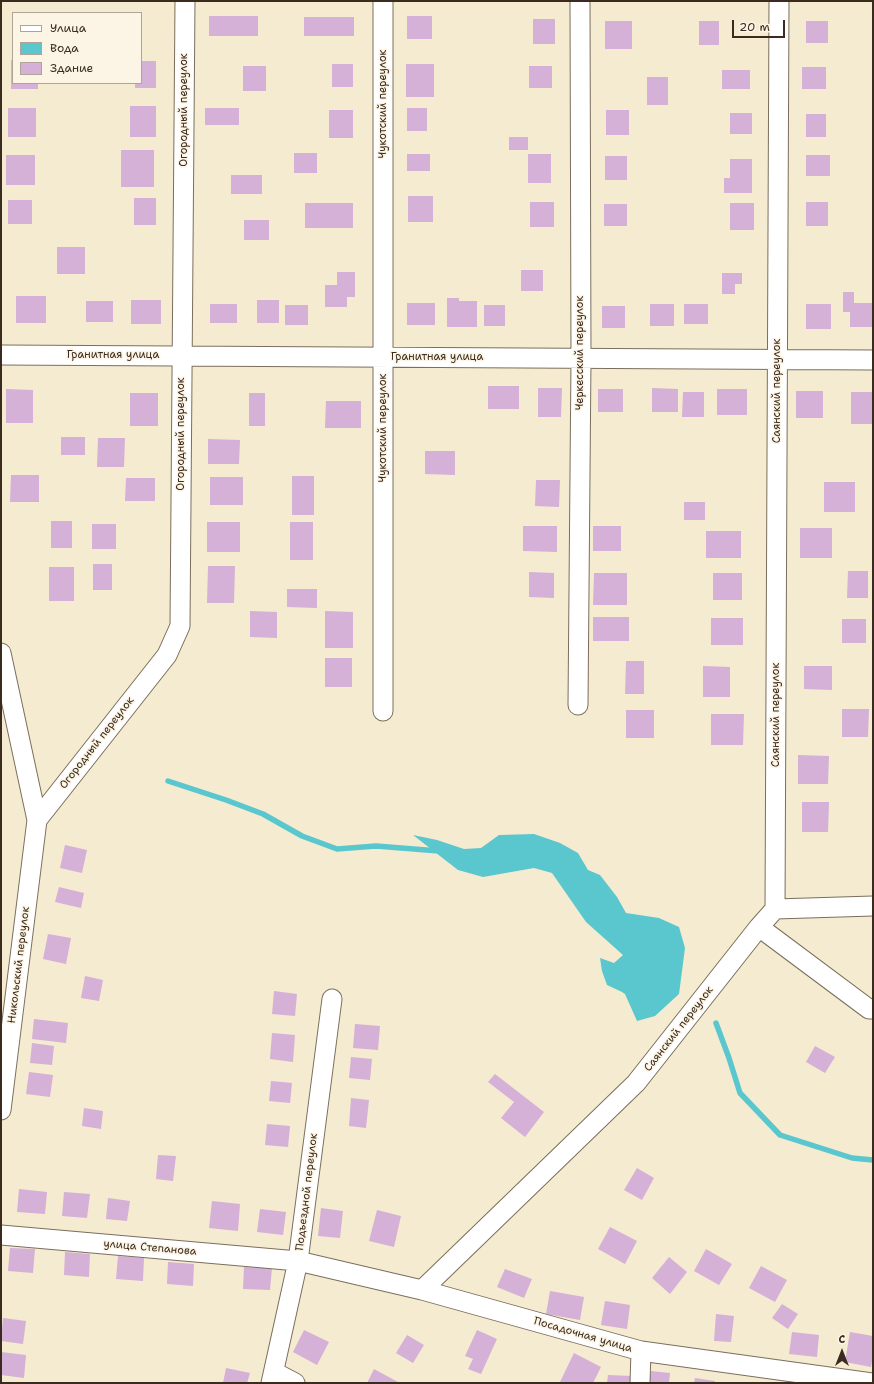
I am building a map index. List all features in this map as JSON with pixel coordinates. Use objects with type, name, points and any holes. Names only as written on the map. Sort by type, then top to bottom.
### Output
[{"type":"street","name":"Огородный переулок","points":[[37,820],[167,655],[180,626],[185,1]]},
{"type":"street","name":"Чукотский переулок","points":[[383,1],[383,711]]},
{"type":"street","name":"Черкесский переулок","points":[[578,705],[581,358],[580,1]]},
{"type":"street","name":"Саянский переулок","points":[[422,1290],[636,1083],[759,927],[775,909],[778,1]]},
{"type":"street","name":"Гранитная улица","points":[[1,354],[873,360]]},
{"type":"street","points":[[1,654],[37,820]]},
{"type":"street","name":"Никольский переулок","points":[[1,1110],[37,820]]},
{"type":"street","points":[[775,909],[873,906]]},
{"type":"street","points":[[759,927],[869,1009],[873,1009]]},
{"type":"street","name":"Подъездной переулок","points":[[272,1378],[298,1261],[332,999]]},
{"type":"street","name":"улица Степанова","points":[[1,1235],[298,1261]]},
{"type":"street","name":"Посадочная улица","points":[[298,1261],[422,1290],[641,1351],[872,1383]]},
{"type":"street","points":[[640,1383],[641,1351]]},
{"type":"street","points":[[272,1378],[295,1383]]},
{"type":"water","points":[[534,834],[560,843],[578,853],[588,870],[600,875],[617,897],[626,913],[659,918],[679,927],[685,948],[679,994],[655,1016],[637,1021],[625,994],[607,985],[602,971],[600,958],[614,963],[623,955],[586,922],[552,873],[534,868],[483,877],[458,870],[413,835],[437,840],[464,849],[481,848],[499,835]]},
{"type":"building","points":[[209,16],[258,16],[258,36],[209,36]]},
{"type":"building","points":[[407,16],[432,16],[432,39],[407,39]]},
{"type":"building","points":[[304,17],[354,17],[354,36],[304,36]]},
{"type":"building","points":[[533,19],[555,19],[555,44],[533,44]]},
{"type":"building","points":[[605,21],[632,21],[632,49],[605,49]]},
{"type":"building","points":[[699,21],[719,21],[719,45],[699,45]]},
{"type":"building","points":[[806,21],[828,21],[828,43],[806,43]]},
{"type":"building","points":[[12,60],[12,84],[38,84],[38,89],[11,89]]},
{"type":"building","points":[[142,61],[156,61],[156,88],[135,88],[135,84],[142,84]]},
{"type":"building","points":[[332,64],[353,64],[353,87],[332,87]]},
{"type":"building","points":[[406,64],[434,64],[434,97],[406,97]]},
{"type":"building","points":[[243,66],[266,66],[266,91],[243,91]]},
{"type":"building","points":[[529,66],[552,66],[552,88],[529,88]]},
{"type":"building","points":[[802,67],[826,67],[826,89],[802,89]]},
{"type":"building","points":[[722,70],[750,70],[750,89],[722,89]]},
{"type":"building","points":[[647,77],[668,77],[668,105],[647,105]]},
{"type":"building","points":[[130,106],[156,106],[156,137],[130,137]]},
{"type":"building","points":[[8,108],[36,108],[36,137],[8,137]]},
{"type":"building","points":[[205,108],[239,108],[239,125],[205,125]]},
{"type":"building","points":[[407,108],[427,108],[427,131],[407,131]]},
{"type":"building","points":[[329,110],[353,110],[353,138],[329,138]]},
{"type":"building","points":[[606,110],[629,110],[629,135],[606,135]]},
{"type":"building","points":[[730,113],[752,113],[752,134],[730,134]]},
{"type":"building","points":[[806,114],[826,114],[826,137],[806,137]]},
{"type":"building","points":[[509,137],[528,137],[528,150],[509,150]]},
{"type":"building","points":[[121,150],[154,150],[154,187],[121,187]]},
{"type":"building","points":[[294,153],[317,153],[317,173],[294,173]]},
{"type":"building","points":[[407,154],[430,154],[430,171],[407,171]]},
{"type":"building","points":[[528,154],[551,154],[551,183],[528,183]]},
{"type":"building","points":[[6,155],[35,155],[35,185],[6,185]]},
{"type":"building","points":[[806,155],[830,155],[830,176],[806,176]]},
{"type":"building","points":[[605,156],[627,156],[627,180],[605,180]]},
{"type":"building","points":[[730,159],[752,159],[752,193],[724,193],[724,178],[730,178]]},
{"type":"building","points":[[231,175],[262,175],[262,194],[231,194]]},
{"type":"building","points":[[408,196],[433,196],[433,222],[408,222]]},
{"type":"building","points":[[134,198],[156,198],[156,225],[134,225]]},
{"type":"building","points":[[8,200],[32,200],[32,224],[8,224]]},
{"type":"building","points":[[530,202],[554,202],[554,227],[530,227]]},
{"type":"building","points":[[806,202],[828,202],[828,226],[806,226]]},
{"type":"building","points":[[305,203],[353,203],[353,228],[305,228]]},
{"type":"building","points":[[730,203],[754,203],[754,230],[730,230]]},
{"type":"building","points":[[604,204],[627,204],[627,226],[604,226]]},
{"type":"building","points":[[244,220],[269,220],[269,240],[244,240]]},
{"type":"building","points":[[57,247],[85,247],[85,274],[57,274]]},
{"type":"building","points":[[521,270],[543,270],[543,291],[521,291]]},
{"type":"building","points":[[337,272],[355,272],[355,297],[347,297],[347,307],[325,307],[325,285],[337,285]]},
{"type":"building","points":[[722,273],[742,273],[742,284],[735,284],[735,294],[722,294]]},
{"type":"building","points":[[843,292],[854,292],[854,303],[873,303],[873,327],[850,327],[850,312],[843,312]]},
{"type":"building","points":[[16,296],[46,296],[46,323],[16,323]]},
{"type":"building","points":[[447,298],[459,298],[459,301],[477,301],[477,327],[447,327]]},
{"type":"building","points":[[131,300],[161,300],[161,324],[131,324]]},
{"type":"building","points":[[257,300],[279,300],[279,323],[257,323]]},
{"type":"building","points":[[86,301],[113,301],[113,322],[86,322]]},
{"type":"building","points":[[407,303],[435,303],[435,325],[407,325]]},
{"type":"building","points":[[210,304],[237,304],[237,323],[210,323]]},
{"type":"building","points":[[650,304],[674,304],[674,326],[650,326]]},
{"type":"building","points":[[684,304],[708,304],[708,324],[684,324]]},
{"type":"building","points":[[806,304],[831,304],[831,329],[806,329]]},
{"type":"building","points":[[285,305],[308,305],[308,325],[285,325]]},
{"type":"building","points":[[484,305],[505,305],[505,326],[484,326]]},
{"type":"building","points":[[602,306],[625,306],[625,328],[602,328]]},
{"type":"building","points":[[488,386],[519,386],[519,409],[488,409]]},
{"type":"building","points":[[538,388],[562,388],[561,417],[538,417]]},
{"type":"building","points":[[652,388],[678,389],[678,412],[652,412]]},
{"type":"building","points":[[6,389],[33,390],[33,423],[6,423]]},
{"type":"building","points":[[598,389],[623,389],[623,412],[598,412]]},
{"type":"building","points":[[717,389],[747,389],[747,415],[717,415]]},
{"type":"building","points":[[796,391],[823,391],[823,418],[796,418]]},
{"type":"building","points":[[683,392],[704,392],[704,417],[682,417]]},
{"type":"building","points":[[851,392],[873,392],[873,424],[851,424]]},
{"type":"building","points":[[130,393],[158,393],[158,426],[130,426]]},
{"type":"building","points":[[249,393],[265,393],[265,426],[249,426]]},
{"type":"building","points":[[326,401],[361,401],[361,428],[325,428]]},
{"type":"building","points":[[61,437],[85,437],[85,455],[61,455]]},
{"type":"building","points":[[98,438],[125,438],[124,467],[97,467]]},
{"type":"building","points":[[208,439],[240,440],[239,464],[208,464]]},
{"type":"building","points":[[425,451],[455,451],[455,475],[425,474]]},
{"type":"building","points":[[11,475],[39,475],[39,502],[10,502]]},
{"type":"building","points":[[292,476],[314,476],[314,515],[292,515]]},
{"type":"building","points":[[210,477],[243,477],[243,505],[210,505]]},
{"type":"building","points":[[126,478],[155,478],[155,501],[125,501]]},
{"type":"building","points":[[536,480],[560,480],[559,507],[535,506]]},
{"type":"building","points":[[824,482],[855,482],[855,512],[824,512]]},
{"type":"building","points":[[684,502],[705,502],[705,520],[684,520]]},
{"type":"building","points":[[51,521],[72,521],[72,548],[51,548]]},
{"type":"building","points":[[207,522],[240,522],[240,552],[207,552]]},
{"type":"building","points":[[290,522],[313,522],[313,560],[290,560]]},
{"type":"building","points":[[92,524],[116,524],[116,549],[92,549]]},
{"type":"building","points":[[523,526],[557,526],[557,552],[523,551]]},
{"type":"building","points":[[593,526],[621,526],[621,551],[593,551]]},
{"type":"building","points":[[800,528],[832,528],[832,558],[800,558]]},
{"type":"building","points":[[706,531],[741,531],[741,558],[706,558]]},
{"type":"building","points":[[93,564],[112,564],[112,590],[93,590]]},
{"type":"building","points":[[208,566],[235,566],[234,603],[207,603]]},
{"type":"building","points":[[49,567],[74,567],[74,601],[49,601]]},
{"type":"building","points":[[848,571],[868,571],[868,598],[847,598]]},
{"type":"building","points":[[529,572],[554,573],[554,598],[529,597]]},
{"type":"building","points":[[594,573],[627,573],[627,605],[593,605]]},
{"type":"building","points":[[713,573],[742,573],[742,600],[713,600]]},
{"type":"building","points":[[287,589],[317,589],[317,608],[287,607]]},
{"type":"building","points":[[250,611],[277,612],[277,638],[250,637]]},
{"type":"building","points":[[325,611],[353,612],[353,648],[325,648]]},
{"type":"building","points":[[593,617],[629,617],[629,641],[593,641]]},
{"type":"building","points":[[711,618],[743,618],[743,645],[711,645]]},
{"type":"building","points":[[842,619],[866,619],[866,643],[842,643]]},
{"type":"building","points":[[325,658],[352,658],[352,687],[325,687]]},
{"type":"building","points":[[626,661],[644,661],[644,694],[625,694]]},
{"type":"building","points":[[703,666],[730,667],[730,697],[703,697]]},
{"type":"building","points":[[804,666],[832,666],[832,690],[804,689]]},
{"type":"building","points":[[842,709],[869,709],[868,737],[842,737]]},
{"type":"building","points":[[626,710],[654,710],[654,738],[626,738]]},
{"type":"building","points":[[711,714],[744,714],[743,745],[711,745]]},
{"type":"building","points":[[798,755],[829,756],[828,784],[798,784]]},
{"type":"building","points":[[802,802],[829,802],[828,832],[802,832]]},
{"type":"building","points":[[65,845],[87,850],[82,873],[60,868]]},
{"type":"building","points":[[59,887],[84,893],[81,908],[55,902]]},
{"type":"building","points":[[48,934],[71,938],[66,964],[43,959]]},
{"type":"building","points":[[85,976],[103,980],[99,1001],[81,998]]},
{"type":"building","points":[[274,991],[297,994],[295,1016],[272,1014]]},
{"type":"building","points":[[34,1019],[68,1023],[66,1043],[32,1039]]},
{"type":"building","points":[[355,1024],[380,1026],[378,1050],[353,1048]]},
{"type":"building","points":[[272,1033],[295,1035],[293,1062],[270,1059]]},
{"type":"building","points":[[32,1043],[54,1046],[52,1065],[30,1063]]},
{"type":"building","points":[[815,1046],[835,1057],[825,1073],[806,1062]]},
{"type":"building","points":[[351,1057],[372,1059],[370,1080],[349,1078]]},
{"type":"building","points":[[29,1072],[53,1075],[50,1097],[26,1094]]},
{"type":"building","points":[[495,1074],[544,1112],[525,1137],[501,1118],[514,1102],[488,1082]]},
{"type":"building","points":[[271,1081],[292,1083],[290,1103],[269,1101]]},
{"type":"building","points":[[351,1098],[369,1100],[366,1128],[349,1126]]},
{"type":"building","points":[[84,1108],[103,1111],[101,1129],[82,1126]]},
{"type":"building","points":[[267,1124],[290,1126],[288,1147],[265,1145]]},
{"type":"building","points":[[158,1155],[176,1156],[173,1181],[156,1179]]},
{"type":"building","points":[[637,1168],[654,1178],[642,1200],[624,1190]]},
{"type":"building","points":[[19,1189],[47,1192],[45,1214],[17,1212]]},
{"type":"building","points":[[64,1192],[90,1194],[87,1218],[62,1216]]},
{"type":"building","points":[[108,1198],[130,1201],[127,1221],[106,1219]]},
{"type":"building","points":[[212,1201],[240,1204],[238,1231],[209,1228]]},
{"type":"building","points":[[321,1208],[343,1211],[340,1238],[318,1236]]},
{"type":"building","points":[[260,1209],[286,1212],[283,1235],[257,1232]]},
{"type":"building","points":[[377,1210],[401,1216],[394,1247],[369,1241]]},
{"type":"building","points":[[610,1227],[637,1241],[625,1264],[598,1249]]},
{"type":"building","points":[[10,1248],[35,1249],[33,1273],[8,1271]]},
{"type":"building","points":[[706,1249],[732,1264],[719,1285],[694,1271]]},
{"type":"building","points":[[65,1252],[90,1254],[89,1277],[64,1275]]},
{"type":"building","points":[[118,1256],[144,1258],[143,1281],[116,1279]]},
{"type":"building","points":[[669,1257],[687,1272],[670,1294],[652,1278]]},
{"type":"building","points":[[168,1262],[194,1264],[193,1286],[167,1284]]},
{"type":"building","points":[[761,1266],[787,1280],[775,1302],[749,1288]]},
{"type":"building","points":[[244,1267],[272,1268],[270,1290],[243,1289]]},
{"type":"building","points":[[505,1269],[532,1279],[524,1298],[497,1287]]},
{"type":"building","points":[[550,1291],[584,1297],[580,1320],[546,1314]]},
{"type":"building","points":[[605,1301],[630,1305],[627,1329],[601,1325]]},
{"type":"building","points":[[782,1304],[798,1314],[788,1329],[772,1318]]},
{"type":"building","points":[[716,1314],[734,1316],[731,1342],[714,1341]]},
{"type":"building","points":[[3,1318],[26,1321],[23,1344],[1,1341]]},
{"type":"building","points":[[304,1330],[329,1342],[317,1365],[293,1352]]},
{"type":"building","points":[[477,1330],[497,1339],[481,1374],[468,1369],[473,1359],[465,1356]]},
{"type":"building","points":[[792,1332],[819,1335],[817,1357],[789,1354]]},
{"type":"building","points":[[850,1332],[873,1336],[873,1356],[871,1367],[845,1362]]},
{"type":"building","points":[[407,1335],[424,1345],[413,1363],[396,1353]]},
{"type":"building","points":[[1,1352],[26,1355],[24,1378],[1,1375]]},
{"type":"building","points":[[574,1353],[601,1367],[593,1383],[560,1382]]},
{"type":"building","points":[[226,1368],[250,1373],[247,1383],[223,1383]]},
{"type":"building","points":[[374,1369],[398,1382],[367,1383]]},
{"type":"building","points":[[651,1371],[670,1373],[669,1383],[649,1383]]},
{"type":"building","points":[[608,1375],[632,1376],[631,1383],[607,1383]]},
{"type":"building","points":[[695,1378],[715,1381],[715,1383],[694,1383]]},
{"type":"waterway","points":[[168,781],[263,814],[302,836],[337,849],[376,846],[439,851]]},
{"type":"waterway","points":[[716,1023],[740,1093],[780,1135],[852,1158],[873,1160]]}]
